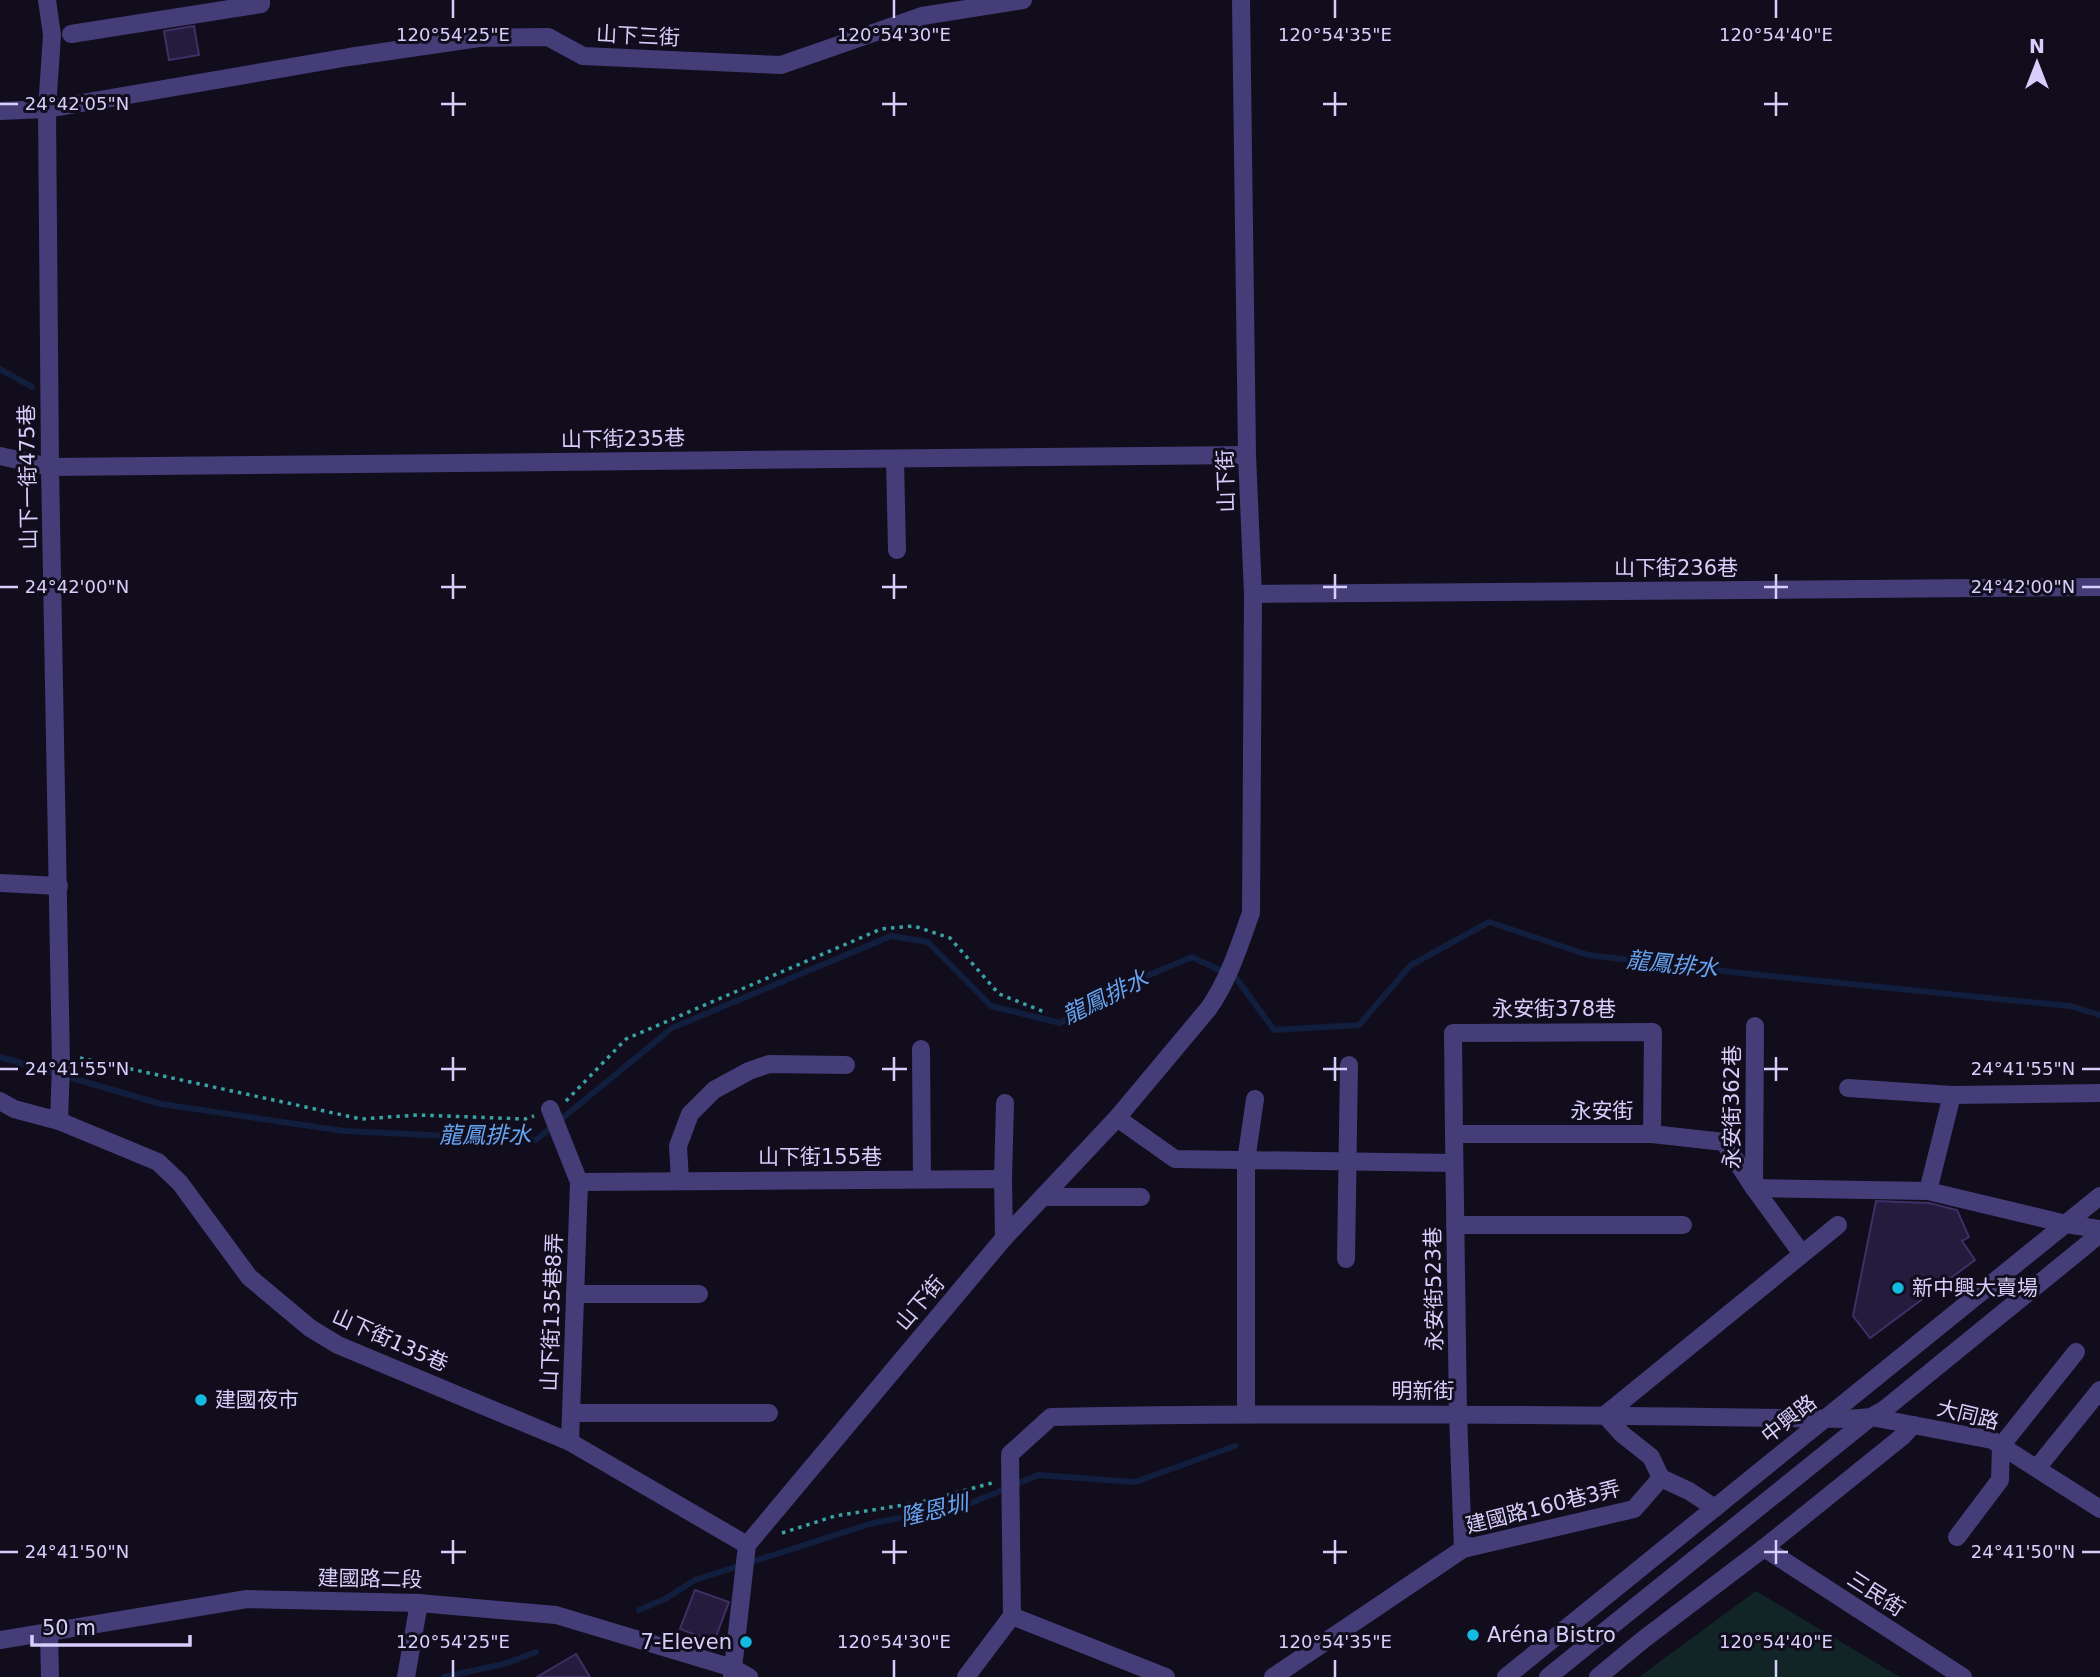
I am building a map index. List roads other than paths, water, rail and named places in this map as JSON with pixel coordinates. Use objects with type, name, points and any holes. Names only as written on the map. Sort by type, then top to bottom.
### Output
[{"type":"street","name":"山下一街475巷","points":[[47,0],[52,35],[47,109],[50,467],[59,886],[59,1121]]},
{"type":"street","points":[[71,34],[261,4],[261,0]]},
{"type":"street","name":"山下三街","points":[[0,111],[47,109],[349,57],[479,38],[548,37],[583,56],[781,65],[922,16],[1023,0]]},
{"type":"street","name":"山下街","points":[[746,1557],[1004,1238],[1117,1118],[1209,1008],[1235,959],[1251,913],[1253,594],[1247,455],[1241,0]]},
{"type":"street","name":"山下街235巷","points":[[0,456],[50,467],[1247,455]]},
{"type":"street","points":[[895,459],[897,550]]},
{"type":"street","name":"山下街236巷","points":[[1253,594],[2100,587]]},
{"type":"street","points":[[0,883],[59,886]]},
{"type":"street","name":"永安街362巷","points":[[1754,1188],[1755,1026]]},
{"type":"street","name":"永安街378巷","points":[[1454,1134],[1453,1033],[1653,1032],[1652,1134]]},
{"type":"street","points":[[921,1049],[922,1179]]},
{"type":"street","points":[[680,1181],[678,1146],[690,1114],[714,1090],[749,1071],[769,1064],[846,1065]]},
{"type":"street","points":[[1346,1259],[1349,1065]]},
{"type":"street","points":[[1847,1088],[1952,1095],[2100,1093]]},
{"type":"street","points":[[1928,1192],[1952,1095]]},
{"type":"street","points":[[1246,1413],[1246,1161],[1255,1099]]},
{"type":"street","name":"山下街135巷","points":[[0,1101],[14,1110],[59,1121],[158,1162],[180,1183],[249,1277],[310,1328],[338,1345],[570,1442],[746,1557]]},
{"type":"street","points":[[1004,1238],[1005,1102]]},
{"type":"street","points":[[551,1113],[579,1182]]},
{"type":"street","points":[[1117,1118],[1175,1159],[1454,1163],[1454,1134]]},
{"type":"street","name":"永安街","points":[[1454,1134],[1652,1134],[1724,1142],[1754,1188]]},
{"type":"street","name":"永安街523巷","points":[[1454,1163],[1463,1549]]},
{"type":"street","name":"山下街155巷","points":[[579,1182],[1003,1179]]},
{"type":"street","name":"山下街135巷8弄","points":[[570,1442],[579,1182]]},
{"type":"street","points":[[1754,1188],[1928,1192],[2066,1224],[2100,1228]]},
{"type":"street","points":[[1754,1188],[1802,1254]]},
{"type":"street","name":"中興路","points":[[1507,1677],[2100,1196]]},
{"type":"street","points":[[1043,1197],[1141,1197]]},
{"type":"street","points":[[1455,1225],[1683,1225]]},
{"type":"street","points":[[1715,1508],[1689,1491],[1661,1478],[1651,1457],[1622,1434],[1605,1415],[1838,1225]]},
{"type":"street","points":[[1548,1677],[2100,1234]]},
{"type":"street","points":[[575,1294],[699,1294]]},
{"type":"street","points":[[1957,1536],[2000,1480],[2001,1446],[2076,1352]]},
{"type":"street","points":[[2037,1468],[2100,1390]]},
{"type":"street","points":[[571,1413],[769,1413]]},
{"type":"street","name":"明新街","points":[[1012,1616],[1010,1454],[1051,1417],[1246,1413],[1849,1419]]},
{"type":"street","name":"大同路","points":[[1849,1419],[1871,1417],[1992,1440],[2100,1509]]},
{"type":"street","points":[[1598,1677],[1764,1548],[1903,1436],[1913,1425]]},
{"type":"street","name":"建國路160巷3弄","points":[[1273,1677],[1463,1549],[1634,1509],[1661,1478]]},
{"type":"street","name":"三民街","points":[[1764,1548],[1964,1677]]},
{"type":"street","points":[[738,1674],[746,1557]]},
{"type":"street","name":"建國路二段","points":[[0,1640],[247,1600],[419,1603],[556,1615],[738,1674]]},
{"type":"street","points":[[406,1677],[419,1603]]},
{"type":"street","points":[[966,1677],[1012,1616],[1166,1677]]},
{"type":"street","points":[[49,1632],[50,1677]]},
{"type":"waterway","points":[[0,369],[32,387]]},
{"type":"waterway","name":"龍鳳排水","points":[[0,1057],[161,1104],[344,1131],[536,1140],[672,1028],[891,936],[928,942],[991,1006],[1060,1023],[1126,985],[1192,957],[1236,978],[1274,1030],[1359,1025],[1411,965],[1489,922],[1588,955],[2070,1006],[2100,1015]]},
{"type":"waterway","name":"隆恩圳","points":[[639,1610],[665,1599],[695,1580],[873,1523],[964,1506],[1038,1475],[1135,1482],[1235,1446]]},
{"type":"waterway","name":"隆恩圳","points":[[444,1677],[504,1664],[536,1652]]},
{"type":"place","name":"新中興大賣場","points":[[1898,1288]]},
{"type":"place","name":"建國夜市","points":[[201,1400]]},
{"type":"place","name":"Aréna Bistro","points":[[1473,1635]]},
{"type":"place","name":"7-Eleven","points":[[746,1642]]}]
